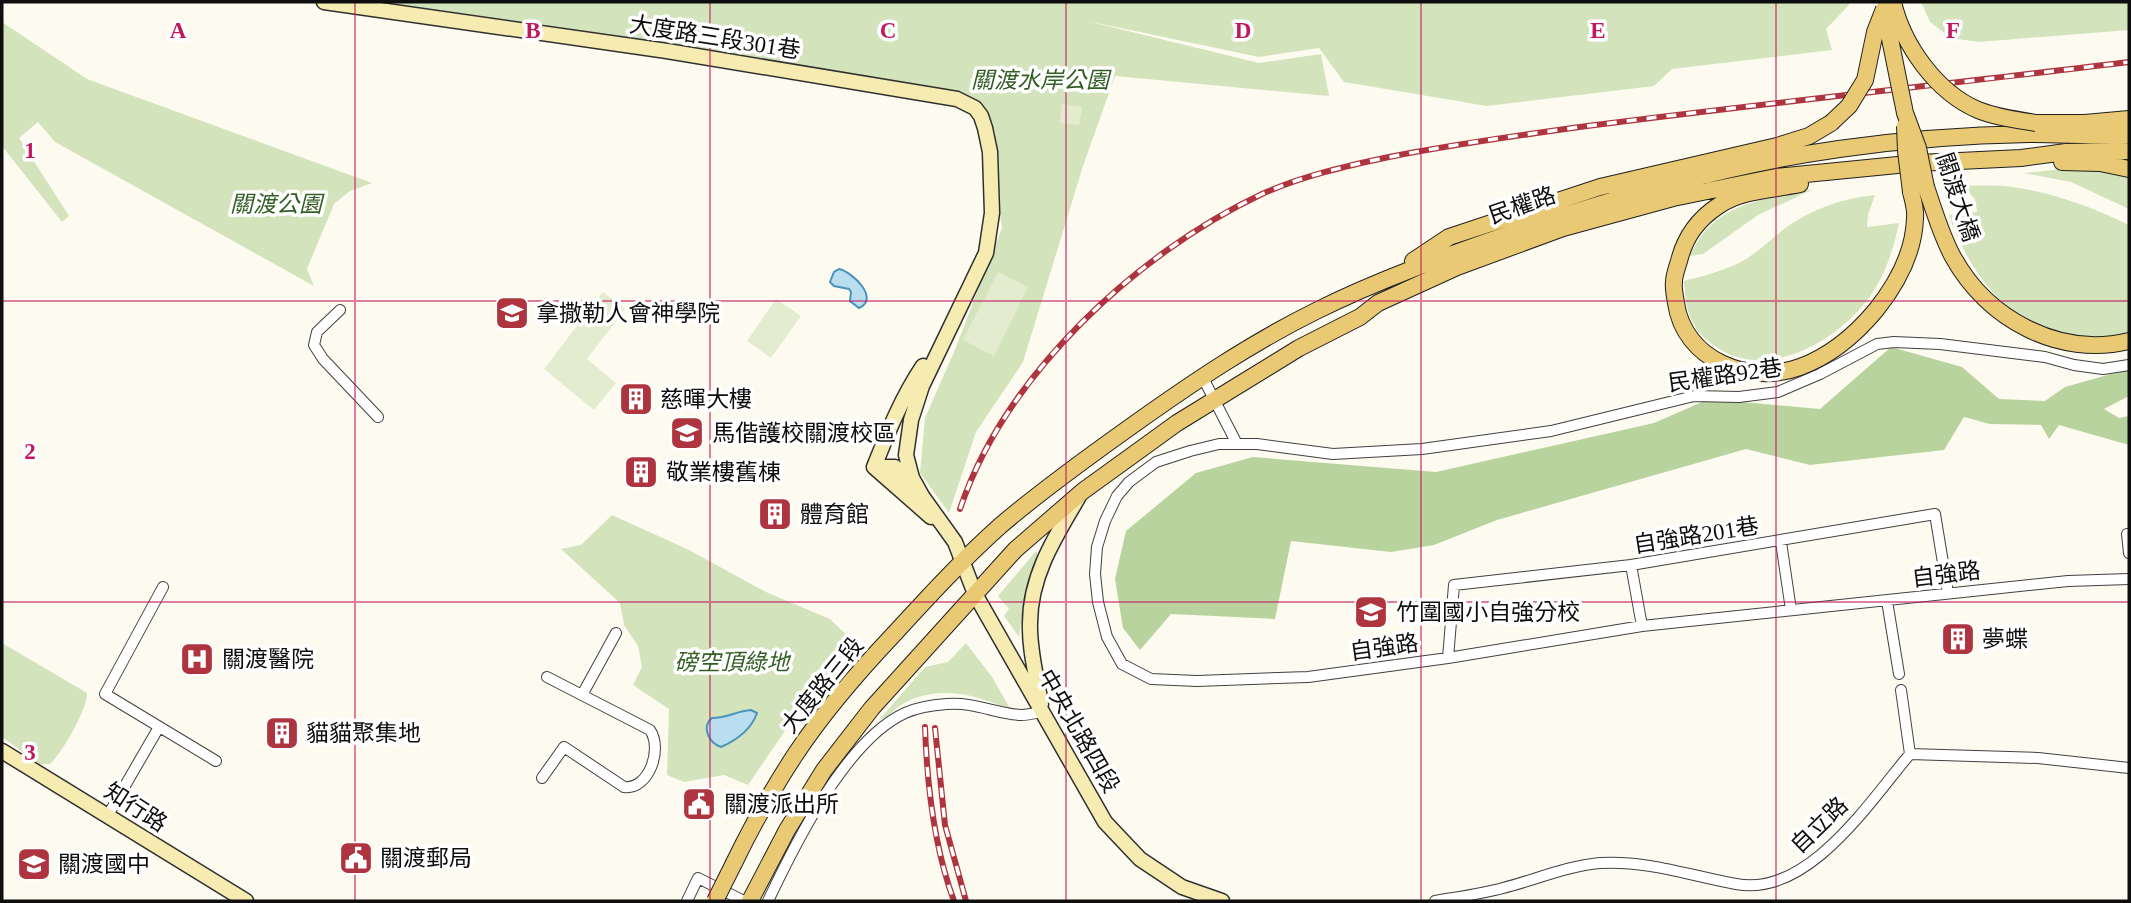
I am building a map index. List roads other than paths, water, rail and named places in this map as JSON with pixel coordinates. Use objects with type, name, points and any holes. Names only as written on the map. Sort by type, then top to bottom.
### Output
[{"type":"main road","name":"關渡大橋","points":[[1887,4],[1905,113],[1906,151],[1919,189],[1954,260],[1976,288],[2002,314],[2034,333],[2071,343],[2111,346],[2129,341]]},
{"type":"main road","points":[[1390,276],[1449,237],[1600,187],[1777,146],[1809,136],[1831,123],[1849,106],[1865,80],[1875,32],[1887,4],[1916,54],[1944,89],[1976,109],[2004,118],[2036,123],[2085,123],[2129,119]]},
{"type":"main road","name":"民權路","points":[[975,594],[1014,550],[1083,491],[1215,398],[1299,348],[1360,317],[1378,303],[1457,267],[1671,191],[1835,149],[1914,140],[2032,134],[2129,135]]},
{"type":"main road","name":"民權路","points":[[1002,524],[1202,376],[1262,339],[1390,276],[1598,203],[1776,177],[1918,163],[2021,158],[2066,152],[2129,151]]},
{"type":"main road","points":[[2021,158],[2099,163],[2129,169]]},
{"type":"main road","name":"關渡大橋","points":[[1830,173],[1798,185],[1743,194],[1718,205],[1692,228],[1673,283],[1678,315],[1694,345],[1727,367],[1765,374],[1799,367],[1833,350],[1863,326],[1893,288],[1911,245],[1919,189]]},
{"type":"main road","name":"大度路三段","points":[[715,901],[762,807],[797,751],[842,691],[964,560],[1002,524]]},
{"type":"main road","points":[[750,901],[787,830],[824,770],[872,708],[975,594]]},
{"type":"street","name":"大度路三段301巷","points":[[324,2],[667,51],[957,99],[975,108],[981,116],[990,152],[992,214],[986,253],[944,336]]},
{"type":"street","points":[[340,310],[317,332],[314,345],[323,359],[378,417]]},
{"type":"street","points":[[874,467],[914,380],[944,336]]},
{"type":"street","points":[[922,496],[912,478],[906,444],[922,386],[944,336]]},
{"type":"street","name":"民權路92巷","points":[[1236,442],[1333,454],[1422,449],[1551,431],[1694,396],[1739,397],[1778,392],[1820,374],[1877,344],[1894,342],[1940,344],[2019,354],[2103,369],[2129,365]]},
{"type":"street","points":[[1202,376],[1236,442]]},
{"type":"street","name":"自強路","points":[[1236,442],[1190,450],[1156,462],[1129,482],[1117,496],[1105,520],[1097,547],[1095,574],[1098,602],[1107,637],[1122,664],[1151,679],[1197,681],[1308,677],[1448,658],[1642,626],[2068,581],[2129,579]]},
{"type":"street","points":[[874,467],[895,467],[922,496],[951,534]]},
{"type":"street","points":[[874,467],[951,534]]},
{"type":"street","points":[[768,901],[820,803],[850,760],[880,730],[902,714],[920,707],[970,704],[1020,715],[1042,712],[1030,624],[1031,608],[1048,549],[1083,491]]},
{"type":"street","name":"自強路201巷","points":[[1448,658],[1454,585],[1631,565],[1781,542],[1935,514],[1948,593]]},
{"type":"street","name":"中央北路四段","points":[[951,534],[964,560],[975,594],[1105,822],[1140,859],[1182,887],[1222,901]]},
{"type":"street","points":[[2127,534],[2129,552]]},
{"type":"street","points":[[1781,542],[1791,610]]},
{"type":"street","points":[[1631,565],[1642,626]]},
{"type":"street","points":[[163,587],[105,694],[216,761]]},
{"type":"street","points":[[1887,601],[1899,674]]},
{"type":"street","points":[[582,695],[615,633]]},
{"type":"street","points":[[541,778],[565,747],[624,787],[633,788],[639,784],[649,768],[656,750],[656,738],[650,730],[547,677]]},
{"type":"street","points":[[1900,690],[1910,754],[2038,758],[2129,768]]},
{"type":"street","points":[[108,815],[159,727]]},
{"type":"street","name":"知行路","points":[[2,751],[11,759],[108,815],[165,853],[246,901]]},
{"type":"street","name":"自立路","points":[[1435,901],[1503,888],[1555,871],[1601,863],[1678,871],[1740,885],[1768,884],[1813,863],[1833,844],[1910,754]]},
{"type":"street","points":[[687,901],[698,878],[744,901]]},
{"type":"water","points":[[839,269],[857,280],[866,292],[865,304],[859,308],[850,301],[849,289],[834,286],[830,282],[834,272]]},
{"type":"water","points":[[751,710],[757,713],[738,738],[721,747],[710,738],[707,726],[712,718]]},
{"type":"railway","points":[[960,509],[981,459],[1009,412],[1042,366],[1081,323],[1123,284],[1168,249],[1215,219],[1277,188],[1324,172],[1373,160],[1513,136],[2129,62]]},
{"type":"railway","points":[[925,727],[933,816],[941,859],[954,901]]},
{"type":"railway","points":[[935,728],[945,825],[966,901]]},
{"type":"place","name":"拿撒勒人會神學院","points":[[512,313]]},
{"type":"place","name":"慈暉大樓","points":[[636,399]]},
{"type":"place","name":"馬偕護校關渡校區","points":[[687,433]]},
{"type":"place","name":"敬業樓舊棟","points":[[641,472]]},
{"type":"place","name":"體育館","points":[[775,514]]},
{"type":"place","name":"竹圍國小自強分校","points":[[1371,612]]},
{"type":"place","name":"夢蝶","points":[[1958,639]]},
{"type":"place","name":"關渡醫院","points":[[197,659]]},
{"type":"place","name":"貓貓聚集地","points":[[282,733]]},
{"type":"place","name":"關渡派出所","points":[[699,804]]},
{"type":"place","name":"關渡郵局","points":[[356,858]]},
{"type":"place","name":"關渡國中","points":[[34,864]]},
{"type":"park label","name":"關渡水岸公園","points":[[1040,80]]},
{"type":"park label","name":"關渡公園","points":[[276,204]]},
{"type":"park label","name":"磅空頂綠地","points":[[732,662]]}]
